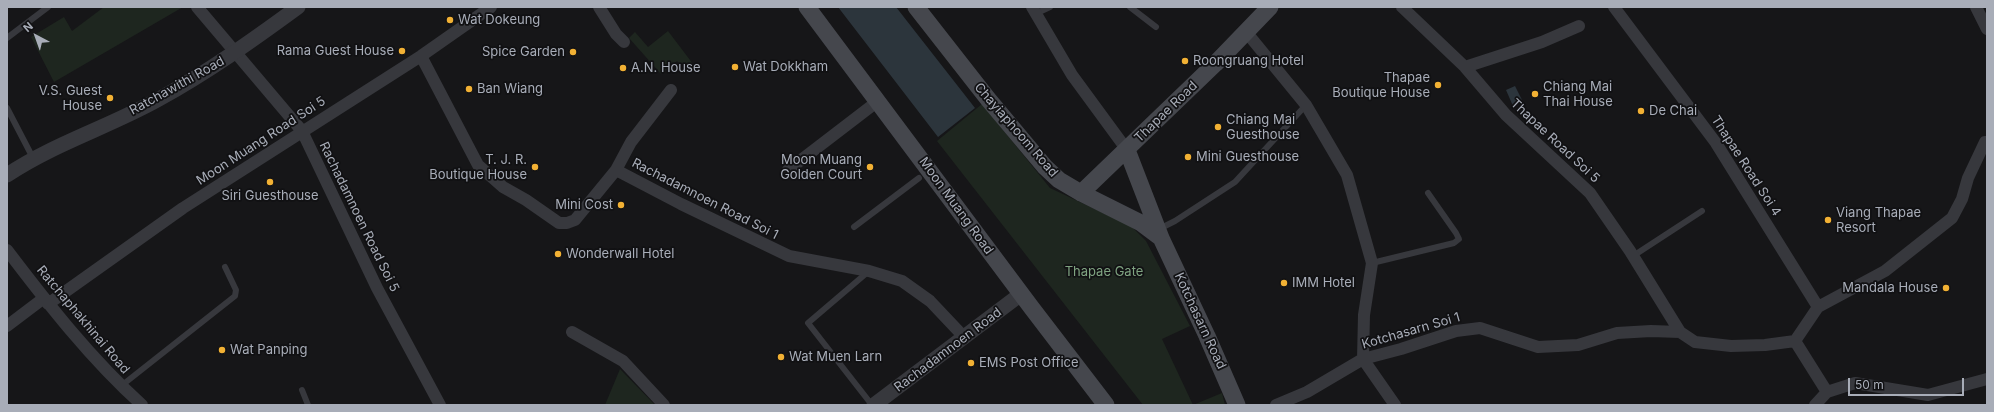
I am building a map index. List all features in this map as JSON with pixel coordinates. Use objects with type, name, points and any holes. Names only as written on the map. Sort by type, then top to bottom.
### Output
[{"type":"main road","name":"Moon Muang Road","points":[[807,7],[1021,294],[1106,405]]},
{"type":"main road","name":"Chayiaphoom Road","points":[[916,7],[988,99],[1045,167],[1059,180],[1081,193],[1160,234]]},
{"type":"main road","name":"Thapae Road","points":[[1160,234],[1127,150],[1247,33],[1270,7]]},
{"type":"main road","points":[[1081,193],[1127,150]]},
{"type":"main road","name":"Kotchasarn Road","points":[[1160,234],[1208,336],[1236,405]]},
{"type":"street","name":"Rachadamnoen Road Soi 5","points":[[197,7],[237,52],[302,131],[377,288],[440,405]]},
{"type":"street","name":"Ratchawithi Road","points":[[7,175],[33,158],[158,100],[237,52],[298,7]]},
{"type":"street","name":"Moon Muang Road Soi 5","points":[[7,326],[183,208],[421,56],[491,7]]},
{"type":"street","points":[[599,7],[616,34],[624,42]]},
{"type":"street","name":"Thapae Road Soi 5","points":[[1402,7],[1465,67],[1506,115],[1590,193],[1633,256],[1680,332]]},
{"type":"street","points":[[1976,7],[1987,29]]},
{"type":"street","name":"Thapae Road Soi 4","points":[[1618,8],[1716,143],[1818,307]]},
{"type":"street","points":[[1034,10],[1072,75],[1127,150]]},
{"type":"street","points":[[1465,67],[1542,42],[1579,26]]},
{"type":"street","points":[[1247,33],[1306,105],[1347,175],[1372,263],[1364,315],[1363,359],[1395,405]]},
{"type":"street","name":"Rachadamnoen Road Soi 1","points":[[421,56],[478,165],[503,187],[526,200],[559,223],[567,223],[575,220],[616,170],[681,204],[789,256],[869,271],[902,281],[930,301],[965,338]]},
{"type":"street","points":[[616,170],[631,142],[671,90]]},
{"type":"street","points":[[788,170],[878,101]]},
{"type":"street","points":[[1827,392],[1795,341],[1818,307],[1885,271],[1952,218],[1962,199],[1968,178],[1985,142],[1987,142]]},
{"type":"street","name":"Ratchaphakhinai Road","points":[[7,250],[46,301],[121,386],[142,405]]},
{"type":"street","name":"Rachadamnoen Road","points":[[873,405],[965,338],[1021,294]]},
{"type":"street","name":"Kotchasarn Soi 1","points":[[1276,405],[1306,392],[1363,359],[1401,349],[1456,331],[1480,328],[1538,347],[1578,345],[1617,333],[1651,331],[1680,332],[1695,342],[1731,346],[1765,345],[1795,341]]},
{"type":"street","points":[[572,332],[623,361],[664,405]]},
{"type":"street","points":[[1815,405],[1827,392],[1855,383],[1928,395],[1987,379]]},
{"type":"lane","points":[[7,38],[48,7]]},
{"type":"lane","points":[[1034,10],[1050,7]]},
{"type":"lane","points":[[1130,7],[1156,26]]},
{"type":"lane","points":[[1160,234],[1235,182],[1306,105]]},
{"type":"lane","points":[[7,108],[33,158]]},
{"type":"lane","points":[[854,227],[919,178]]},
{"type":"lane","points":[[1372,263],[1454,244],[1458,240],[1456,233],[1428,194]]},
{"type":"lane","points":[[1633,256],[1702,211]]},
{"type":"lane","points":[[121,386],[235,296],[236,290],[225,267]]},
{"type":"lane","points":[[869,271],[808,323],[873,405]]},
{"type":"lane","points":[[302,390],[308,405]]},
{"type":"green space","points":[[104,7],[183,7],[54,82],[31,37],[64,17],[72,31]]},
{"type":"green space","points":[[668,31],[693,64],[686,71],[677,61],[661,74],[629,38],[635,32],[648,47]]},
{"type":"green space","name":"Thapae Gate","points":[[982,104],[1050,188],[1131,226],[1146,241],[1190,326],[1162,339],[1193,405],[1143,405],[937,141]]},
{"type":"green space","points":[[620,369],[655,405],[605,405]]},
{"type":"green space","points":[[1222,393],[1225,405],[1193,405]]},
{"type":"shaded area","points":[[838,7],[896,7],[975,108],[938,137]]},
{"type":"shaded area","points":[[1515,86],[1523,102],[1513,106],[1506,90]]},
{"type":"place","name":"Wat Dokeung","points":[[450,20]]},
{"type":"place","name":"Rama Guest House","points":[[402,51]]},
{"type":"place","name":"Spice Garden","points":[[573,52]]},
{"type":"place","name":"Roongruang Hotel","points":[[1185,61]]},
{"type":"place","name":"Wat Dokkham","points":[[735,67]]},
{"type":"place","name":"A.N. House","points":[[623,68]]},
{"type":"place","name":"Thapae Boutique House","points":[[1438,85]]},
{"type":"place","name":"Ban Wiang","points":[[469,89]]},
{"type":"place","name":"Chiang Mai Thai House","points":[[1535,94]]},
{"type":"place","name":"V.S. Guest House","points":[[110,98]]},
{"type":"place","name":"De Chai","points":[[1641,111]]},
{"type":"place","name":"Chiang Mai Guesthouse","points":[[1218,127]]},
{"type":"place","name":"Mini Guesthouse","points":[[1188,157]]},
{"type":"place","name":"T. J. R. Boutique House","points":[[535,167]]},
{"type":"place","name":"Moon Muang Golden Court","points":[[870,167]]},
{"type":"place","name":"Siri Guesthouse","points":[[270,182]]},
{"type":"place","name":"Mini Cost","points":[[621,205]]},
{"type":"place","name":"Viang Thapae Resort","points":[[1828,220]]},
{"type":"place","name":"Wonderwall Hotel","points":[[558,254]]},
{"type":"place","name":"IMM Hotel","points":[[1284,283]]},
{"type":"place","name":"Mandala House","points":[[1946,288]]},
{"type":"place","name":"Wat Panping","points":[[222,350]]},
{"type":"place","name":"Wat Muen Larn","points":[[781,357]]},
{"type":"place","name":"EMS Post Office","points":[[971,363]]}]
